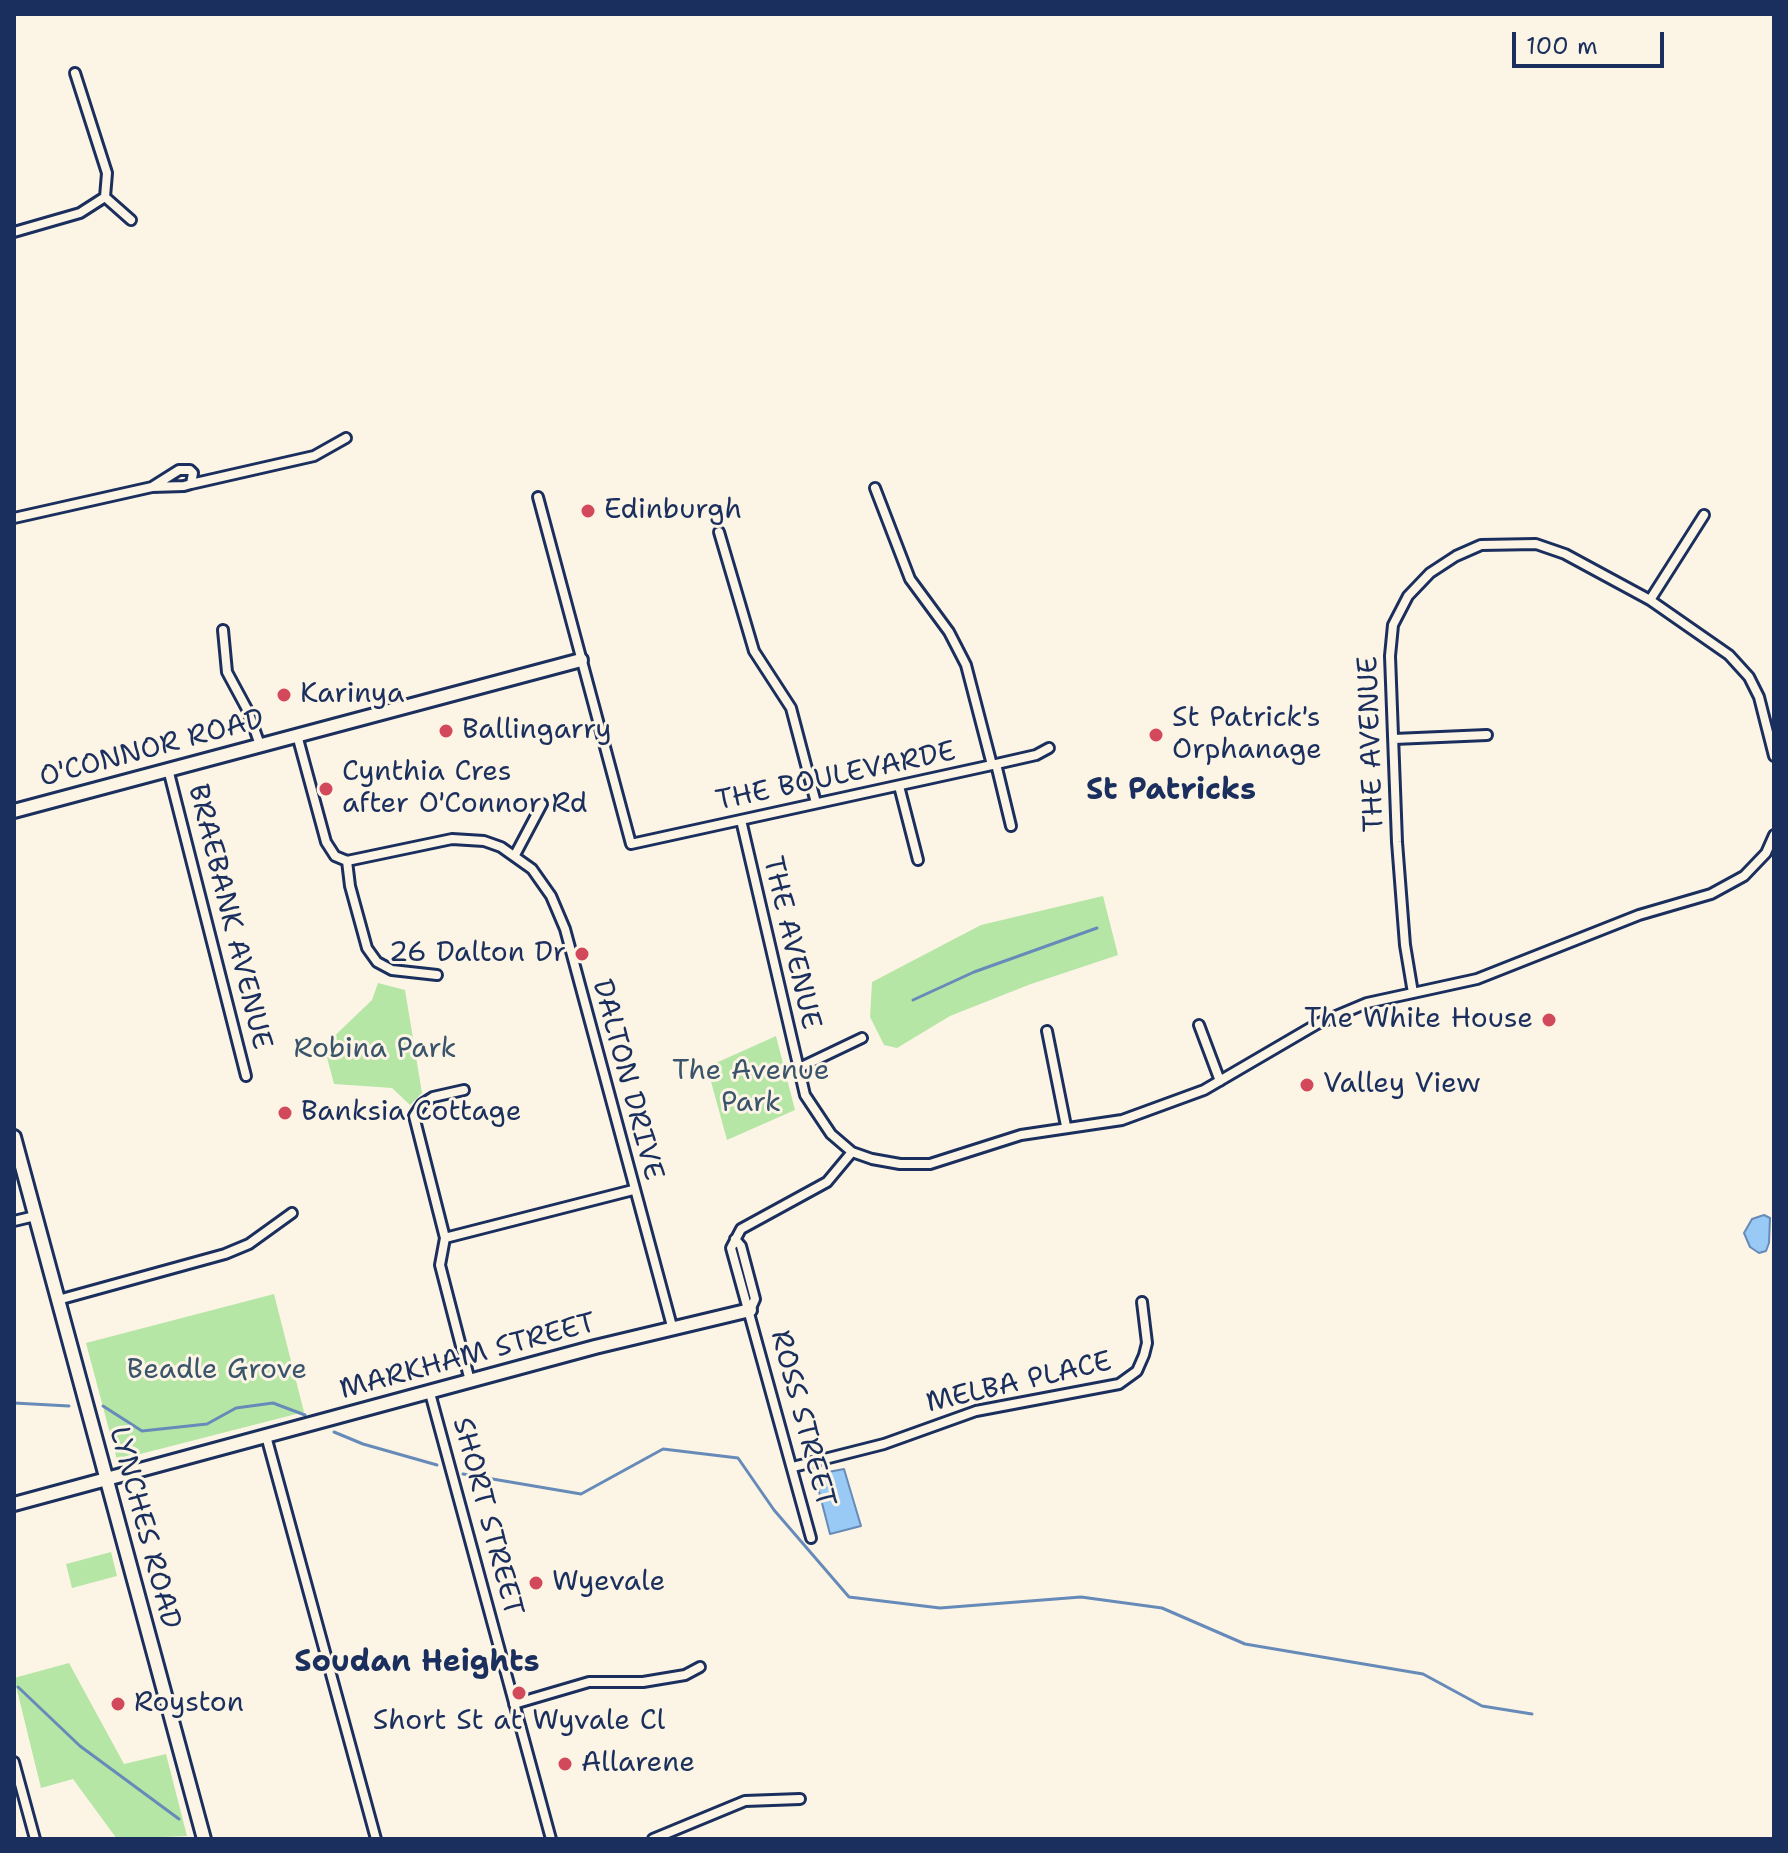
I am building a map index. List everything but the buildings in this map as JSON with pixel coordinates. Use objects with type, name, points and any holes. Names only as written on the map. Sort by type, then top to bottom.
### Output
[{"type":"street","points":[[75,73],[107,173],[105,197]]},
{"type":"street","points":[[105,197],[131,220]]},
{"type":"street","points":[[14,232],[80,213],[105,197]]},
{"type":"street","points":[[14,518],[152,487],[191,484],[314,456],[346,438]]},
{"type":"street","points":[[152,487],[186,469],[193,473],[191,484]]},
{"type":"street","points":[[875,488],[910,579],[949,632],[966,665],[1011,826]]},
{"type":"street","points":[[538,497],[581,660]]},
{"type":"street","points":[[1650,600],[1704,515]]},
{"type":"street","points":[[719,532],[747,635],[763,667],[791,708],[816,803]]},
{"type":"street","name":"THE AVENUE","points":[[1413,993],[1405,945],[1397,842],[1390,656],[1393,625],[1408,596],[1430,573],[1481,545],[1536,544],[1565,554],[1650,600],[1729,655],[1749,677],[1759,697],[1774,756]]},
{"type":"street","points":[[223,630],[227,672],[248,711],[260,745]]},
{"type":"street","name":"THE BOULEVARDE","points":[[581,660],[631,844],[994,765],[1036,755],[1049,748]]},
{"type":"street","name":"O'CONNOR ROAD","points":[[14,811],[581,660]]},
{"type":"street","points":[[297,735],[326,842],[335,856],[347,861],[350,886],[367,948],[377,962],[392,970],[437,975]]},
{"type":"street","points":[[1394,739],[1487,735]]},
{"type":"street","name":"BRAEBANK AVENUE","points":[[168,769],[246,1076]]},
{"type":"street","points":[[899,786],[918,860]]},
{"type":"street","points":[[515,855],[542,804]]},
{"type":"street","name":"THE AVENUE","points":[[741,820],[797,1069],[816,1116],[852,1152]]},
{"type":"street","points":[[852,1152],[900,1164],[930,1164],[1021,1135],[1122,1120],[1170,1104],[1220,1081],[1317,1024],[1367,1003],[1477,979],[1639,915],[1711,894],[1744,876],[1766,853],[1774,835]]},
{"type":"street","name":"DALTON DRIVE","points":[[347,861],[452,839],[484,841],[515,855],[532,869],[551,896],[565,929],[673,1330]]},
{"type":"street","points":[[1199,1025],[1220,1081]]},
{"type":"street","points":[[1047,1031],[1066,1126]]},
{"type":"street","points":[[797,1069],[862,1038]]},
{"type":"street","points":[[464,1090],[433,1097],[422,1104],[414,1116],[445,1238],[440,1265],[470,1381]]},
{"type":"street","name":"LYNCHES ROAD","points":[[14,1137],[204,1839]]},
{"type":"street","name":"ROSS STREET","points":[[811,1538],[731,1248],[736,1236],[827,1182],[852,1152]]},
{"type":"street","points":[[445,1238],[633,1190]]},
{"type":"street","points":[[58,1300],[225,1254],[249,1244],[292,1213]]},
{"type":"street","points":[[14,1221],[35,1216]]},
{"type":"street","name":"MELBA PLACE","points":[[793,1467],[884,1444],[976,1411],[1119,1384],[1137,1371],[1144,1355],[1147,1343],[1142,1302]]},
{"type":"street","name":"MARKHAM STREET","points":[[14,1504],[470,1381],[750,1310]]},
{"type":"street","name":"SHORT STREET","points":[[430,1393],[551,1839]]},
{"type":"street","points":[[266,1436],[376,1839]]},
{"type":"street","points":[[514,1704],[589,1682],[643,1682],[685,1675],[700,1667]]},
{"type":"street","points":[[14,1762],[35,1839]]},
{"type":"street","points":[[653,1839],[745,1801],[800,1799]]},
{"type":"street","points":[[673,1829],[676,1839]]},
{"type":"green space","points":[[1103,896],[1118,955],[1031,984],[950,1016],[897,1048],[884,1045],[870,1017],[872,982],[981,925]]},
{"type":"green space","name":"Robina Park","points":[[378,983],[405,990],[422,1093],[410,1105],[392,1088],[334,1084],[324,1046],[372,1000]]},
{"type":"green space","name":"The Avenue Park","points":[[776,1036],[795,1110],[727,1140],[707,1067]]},
{"type":"green space","name":"Beadle Grove","points":[[274,1294],[304,1412],[117,1460],[86,1343]]},
{"type":"green space","points":[[111,1552],[117,1576],[72,1588],[66,1564]]},
{"type":"green space","points":[[69,1663],[124,1764],[166,1754],[187,1836],[117,1839],[73,1779],[41,1788],[14,1678]]},
{"type":"water","points":[[1764,1215],[1770,1218],[1769,1243],[1766,1251],[1759,1253],[1750,1247],[1744,1233],[1752,1219]]},
{"type":"water","points":[[844,1469],[861,1526],[830,1534],[816,1480],[823,1473]]},
{"type":"waterway","points":[[913,1000],[974,972],[1097,928]]},
{"type":"waterway","points":[[14,1403],[69,1406]]},
{"type":"waterway","points":[[103,1406],[142,1431],[207,1424],[236,1408],[273,1403],[305,1415]]},
{"type":"waterway","points":[[334,1432],[363,1444],[437,1465]]},
{"type":"waterway","points":[[463,1474],[581,1494],[663,1449],[738,1458],[774,1510],[849,1597],[940,1608],[1081,1597],[1162,1608],[1245,1644],[1423,1674],[1482,1706],[1532,1714]]},
{"type":"waterway","points":[[18,1687],[80,1746],[179,1819]]},
{"type":"place","name":"Edinburgh","points":[[588,511]]},
{"type":"place","name":"Karinya","points":[[284,695]]},
{"type":"place","name":"Ballingarry","points":[[446,731]]},
{"type":"place","name":"St Patrick's Orphanage","points":[[1156,735]]},
{"type":"place","name":"Cynthia Cres after O'Connor Rd","points":[[326,789]]},
{"type":"place","name":"26 Dalton Dr","points":[[582,954]]},
{"type":"place","name":"The White House","points":[[1549,1020]]},
{"type":"place","name":"Valley View","points":[[1307,1085]]},
{"type":"place","name":"Banksia Cottage","points":[[285,1113]]},
{"type":"place","name":"Wyevale","points":[[536,1583]]},
{"type":"place","name":"Short St at Wyvale Cl","points":[[519,1693]]},
{"type":"place","name":"Royston","points":[[118,1704]]},
{"type":"place","name":"Allarene","points":[[565,1764]]},
{"type":"district","name":"St Patricks","points":[[1171,791]]},
{"type":"district","name":"Soudan Heights","points":[[417,1663]]}]
